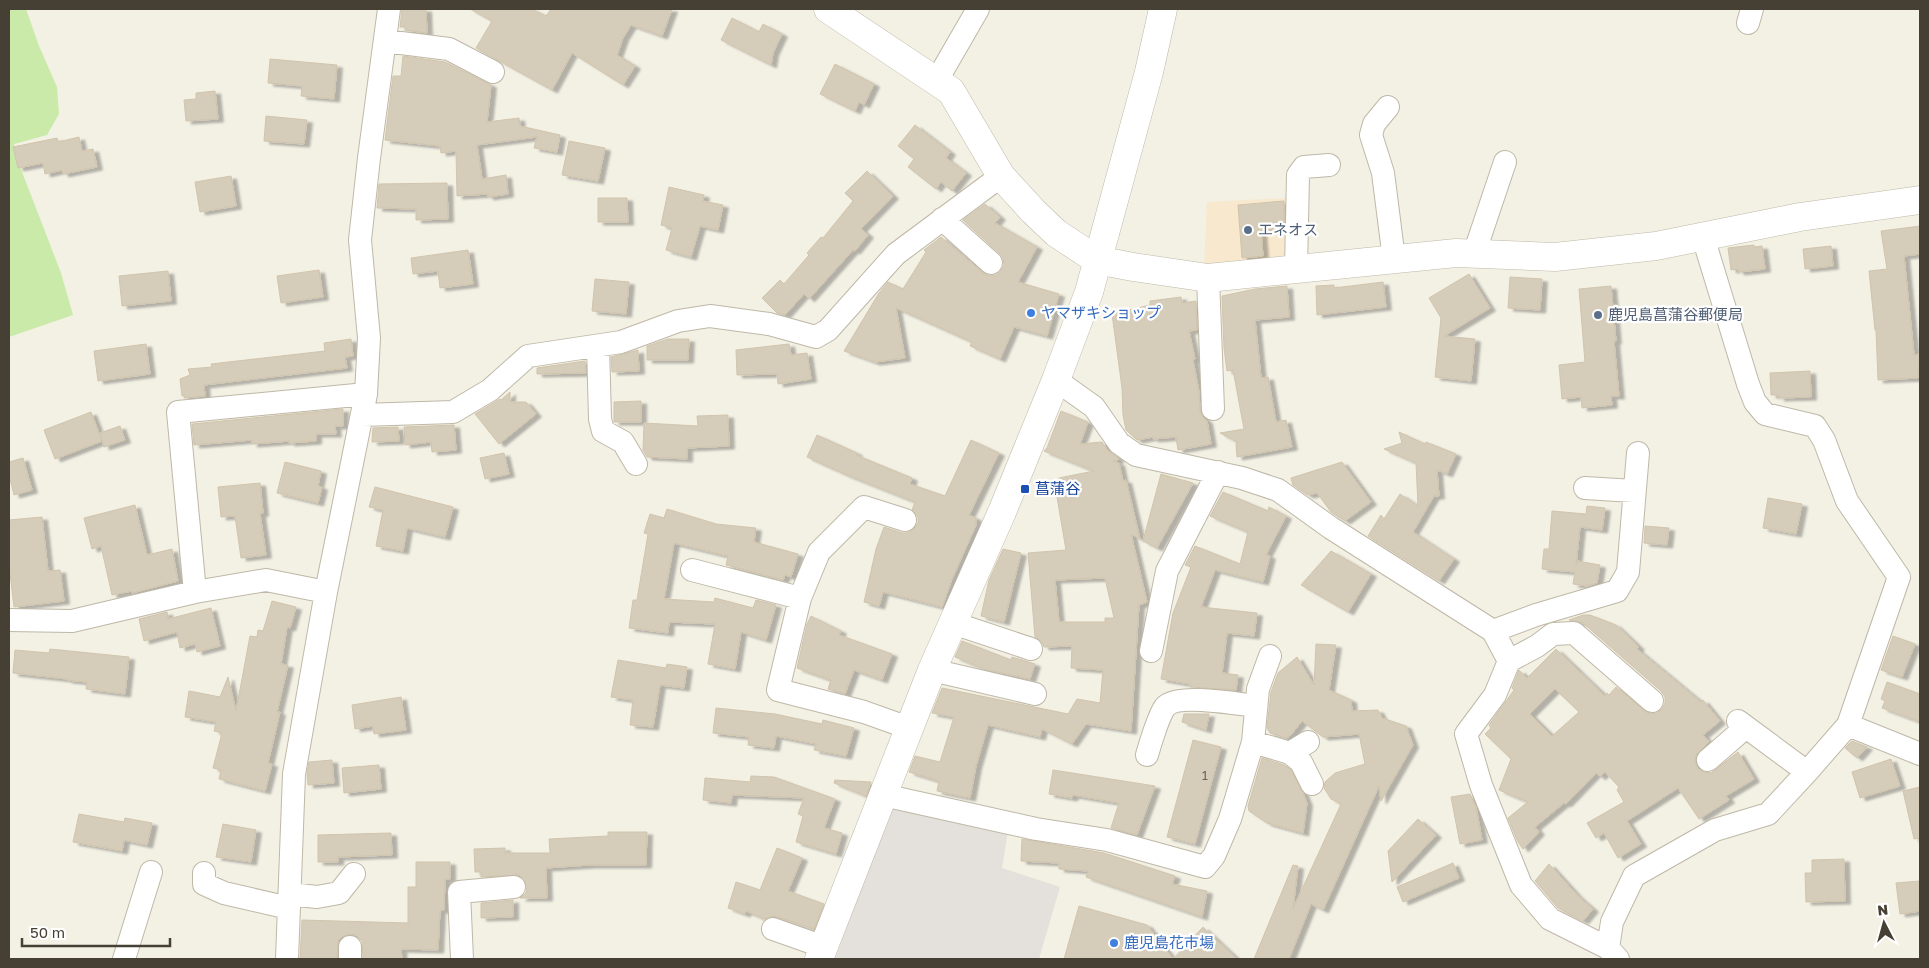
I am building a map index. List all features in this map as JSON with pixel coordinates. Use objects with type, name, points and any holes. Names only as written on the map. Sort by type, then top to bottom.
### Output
[{"type":"street","points":[[287,959],[294,774],[326,592],[364,404],[369,338],[360,240],[389,9]]},
{"type":"street","points":[[936,80],[978,9]]},
{"type":"street","points":[[773,929],[821,953],[932,670],[1002,512],[1056,380],[1089,292],[1149,72],[1164,9]]},
{"type":"street","points":[[837,11],[951,91],[1002,176],[1033,211],[1056,232],[1097,260],[1208,278],[1456,253],[1555,257],[1656,246],[1800,217],[1920,200]]},
{"type":"street","points":[[384,42],[449,50],[493,72]]},
{"type":"street","points":[[1388,107],[1374,124],[1371,135],[1383,173],[1394,259]]},
{"type":"street","points":[[1474,254],[1505,162]]},
{"type":"street","points":[[1296,269],[1298,175],[1304,167],[1329,165]]},
{"type":"street","points":[[195,592],[178,412],[364,404],[453,412],[490,390],[528,356],[620,342],[678,321],[710,316],[769,324],[816,337],[828,330],[896,254],[1002,176]]},
{"type":"street","points":[[942,219],[991,263]]},
{"type":"street","points":[[1613,954],[1612,922],[1634,876],[1715,830],[1768,814],[1848,725],[1899,578],[1847,501],[1824,440],[1815,426],[1765,414],[1755,402],[1704,237]]},
{"type":"street","points":[[1208,278],[1213,409]]},
{"type":"street","points":[[598,346],[600,419],[603,431],[623,442],[636,464]]},
{"type":"street","points":[[1056,380],[1094,407],[1119,443],[1136,455],[1218,472],[1278,490],[1331,528],[1493,631],[1509,661]]},
{"type":"street","points":[[1493,631],[1536,615],[1617,591],[1628,572],[1638,452]]},
{"type":"street","points":[[1151,650],[1168,571],[1218,472]]},
{"type":"street","points":[[1585,488],[1634,491]]},
{"type":"street","points":[[905,520],[864,507],[819,552],[800,598],[778,690],[864,712],[909,728]]},
{"type":"street","points":[[692,570],[800,598]]},
{"type":"street","points":[[9,620],[72,621],[195,592],[266,580],[326,592]]},
{"type":"street","points":[[952,623],[1031,649]]},
{"type":"street","points":[[1613,954],[1550,919],[1521,885],[1481,785],[1466,734],[1495,695],[1509,661],[1537,646],[1553,634],[1574,633],[1652,701]]},
{"type":"street","points":[[883,794],[1036,828],[1107,840],[1205,867],[1214,856],[1230,819],[1253,742],[1258,689],[1270,656]]},
{"type":"street","points":[[932,670],[1035,694]]},
{"type":"street","points":[[1146,755],[1164,708],[1172,702],[1198,700],[1256,706]]},
{"type":"street","points":[[1708,760],[1742,724],[1807,772]]},
{"type":"street","points":[[1848,725],[1920,754]]},
{"type":"street","points":[[1253,742],[1299,747],[1301,762],[1312,784]]},
{"type":"street","points":[[124,959],[151,872]]},
{"type":"street","points":[[204,873],[204,884],[224,894],[290,901],[339,893],[354,874]]},
{"type":"street","points":[[462,959],[459,892],[514,887]]},
{"type":"shaded area","name":"エネオス","points":[[1290,198],[1290,258],[1204,267],[1207,202]]},
{"type":"shaded area","points":[[895,798],[1008,831],[1002,868],[1060,887],[1039,959],[835,959]]},
{"type":"green space","points":[[9,9],[26,9],[39,46],[57,87],[59,114],[47,135],[14,144],[17,159],[61,273],[73,315],[9,337]]},
{"type":"building","points":[[402,9],[426,9],[427,33],[405,30],[405,27],[400,27]]},
{"type":"building","points":[[470,9],[532,9],[546,16],[551,9],[672,9],[662,36],[631,25],[623,38],[617,55],[635,66],[623,85],[572,53],[552,90],[476,48],[492,21]]},
{"type":"building","points":[[732,18],[759,32],[763,24],[782,34],[773,53],[771,65],[721,40]]},
{"type":"building","points":[[403,56],[445,62],[491,85],[487,122],[519,118],[520,126],[560,135],[557,152],[534,148],[537,137],[477,145],[482,179],[506,175],[508,194],[488,197],[488,194],[457,196],[456,151],[441,153],[440,146],[385,140],[393,76],[401,76]]},
{"type":"building","points":[[270,59],[337,65],[334,99],[301,96],[302,86],[268,83]]},
{"type":"building","points":[[835,64],[874,84],[864,105],[859,102],[855,111],[820,94]]},
{"type":"building","points":[[215,91],[218,119],[186,121],[184,100],[196,99],[196,93]]},
{"type":"building","points":[[266,116],[307,120],[304,144],[264,141]]},
{"type":"building","points":[[915,125],[950,152],[946,158],[966,173],[952,191],[941,182],[936,189],[908,167],[914,159],[898,146]]},
{"type":"building","points":[[79,137],[82,151],[93,149],[97,167],[63,174],[62,170],[45,174],[43,163],[18,168],[13,147],[57,138],[58,142]]},
{"type":"building","points":[[569,141],[605,148],[598,181],[562,175]]},
{"type":"building","points":[[867,171],[893,196],[861,229],[868,235],[855,251],[853,250],[809,299],[804,294],[785,315],[777,313],[762,298],[780,280],[784,284],[809,255],[807,253],[821,237],[823,238],[853,201],[845,193]]},
{"type":"building","points":[[231,176],[236,206],[200,212],[195,182]]},
{"type":"building","points":[[447,183],[448,219],[416,220],[416,209],[377,208],[379,184]]},
{"type":"building","points":[[669,187],[704,195],[703,201],[723,205],[718,230],[700,226],[691,257],[666,250],[672,228],[661,225]]},
{"type":"building","points":[[598,198],[627,198],[628,222],[598,222]]},
{"type":"building","points":[[1284,201],[1284,229],[1261,230],[1263,256],[1242,258],[1238,205]]},
{"type":"building","points":[[985,204],[1000,217],[995,223],[1037,247],[1018,282],[1059,294],[1047,336],[1014,327],[1000,359],[970,346],[972,342],[896,308],[905,358],[875,362],[844,351],[879,293],[888,282],[903,289],[926,252],[924,250],[941,237],[983,273],[989,276],[1000,272],[1004,265],[1003,258],[963,220]]},
{"type":"building","points":[[1920,226],[1920,254],[1904,256],[1914,355],[1920,354],[1918,378],[1878,380],[1876,330],[1869,271],[1887,269],[1881,231]]},
{"type":"building","points":[[1754,245],[1754,247],[1762,246],[1765,269],[1739,272],[1738,269],[1731,270],[1728,248]]},
{"type":"building","points":[[1831,246],[1833,266],[1805,269],[1803,249]]},
{"type":"building","points":[[468,250],[473,284],[440,288],[438,271],[413,274],[411,258]]},
{"type":"building","points":[[319,270],[323,297],[281,303],[277,276]]},
{"type":"building","points":[[168,271],[171,301],[122,306],[119,276]]},
{"type":"building","points":[[1469,274],[1490,308],[1444,336],[1475,339],[1471,381],[1435,377],[1441,318],[1429,298]]},
{"type":"building","points":[[1510,277],[1542,279],[1540,310],[1508,308]]},
{"type":"building","points":[[595,279],[629,282],[626,314],[592,311]]},
{"type":"building","points":[[1383,282],[1386,307],[1317,315],[1316,286],[1334,285],[1334,288]]},
{"type":"building","points":[[1287,286],[1289,317],[1255,320],[1261,378],[1268,377],[1276,422],[1286,420],[1292,447],[1237,457],[1237,442],[1220,433],[1244,429],[1233,370],[1227,371],[1222,296],[1255,289]]},
{"type":"building","points":[[1611,286],[1619,396],[1611,396],[1612,405],[1582,408],[1581,397],[1562,399],[1559,365],[1585,362],[1579,289]]},
{"type":"building","points":[[1181,297],[1182,303],[1196,301],[1197,330],[1189,331],[1195,359],[1193,360],[1199,392],[1200,410],[1202,416],[1207,421],[1211,444],[1178,450],[1176,437],[1153,439],[1153,437],[1137,440],[1126,430],[1112,314],[1150,305],[1150,301]]},
{"type":"building","points":[[351,339],[353,356],[345,357],[347,368],[204,385],[205,396],[184,398],[184,395],[182,396],[180,379],[190,375],[188,369],[212,367],[211,364],[325,351],[324,343]]},
{"type":"building","points":[[668,339],[689,339],[688,360],[647,360],[647,346]]},
{"type":"building","points":[[146,344],[150,374],[98,381],[94,351]]},
{"type":"building","points":[[789,344],[791,355],[807,353],[811,379],[778,384],[777,374],[737,375],[736,350]]},
{"type":"building","points":[[638,350],[639,371],[612,372],[611,357]]},
{"type":"building","points":[[585,361],[586,373],[537,374],[537,368]]},
{"type":"building","points":[[1810,371],[1811,397],[1779,398],[1779,395],[1771,395],[1770,373]]},
{"type":"building","points":[[510,392],[510,402],[526,402],[536,414],[499,444],[475,414],[501,400]]},
{"type":"building","points":[[641,401],[641,422],[614,422],[614,402]]},
{"type":"building","points":[[343,409],[343,426],[335,426],[336,434],[316,434],[316,441],[252,444],[252,440],[194,445],[192,424]]},
{"type":"building","points":[[1061,411],[1088,422],[1080,444],[1102,442],[1108,451],[1118,458],[1118,460],[1113,461],[1119,463],[1123,481],[1126,480],[1140,539],[1131,534],[1147,602],[1139,605],[1131,731],[1086,724],[1072,744],[1042,729],[1040,737],[988,725],[976,766],[970,798],[937,791],[939,781],[909,772],[915,756],[940,762],[954,717],[932,713],[942,688],[1068,714],[1077,699],[1100,703],[1103,670],[1071,668],[1072,646],[1044,647],[1041,641],[1035,637],[1028,553],[1066,550],[1057,497],[1064,496],[1059,478],[1094,471],[1044,451],[1047,448]],"holes":[[[1105,578],[1114,618],[1105,618],[1105,622],[1059,622],[1055,580]]]},
{"type":"building","points":[[91,412],[102,441],[55,459],[44,430]]},
{"type":"building","points":[[728,415],[729,446],[687,448],[687,459],[647,457],[643,450],[644,423],[698,426],[697,416]]},
{"type":"building","points":[[454,425],[456,450],[432,452],[431,442],[405,445],[404,427]]},
{"type":"building","points":[[120,426],[125,440],[104,447],[100,433]]},
{"type":"building","points":[[398,427],[399,441],[372,442],[373,428]]},
{"type":"building","points":[[1399,432],[1425,444],[1426,442],[1456,454],[1447,474],[1437,470],[1439,496],[1434,496],[1413,532],[1454,559],[1439,581],[1368,536],[1381,515],[1384,519],[1400,494],[1418,506],[1416,463],[1384,449],[1402,443]]},
{"type":"building","points":[[817,435],[857,453],[856,455],[912,478],[910,484],[945,496],[971,440],[999,453],[969,515],[976,518],[976,525],[942,607],[883,592],[879,606],[864,602],[876,549],[884,527],[902,533],[913,530],[918,523],[918,517],[912,510],[915,502],[807,457]]},
{"type":"building","points":[[504,453],[509,474],[485,479],[480,458]]},
{"type":"building","points":[[23,458],[32,490],[14,495],[9,475],[9,462]]},
{"type":"building","points":[[285,462],[321,471],[318,486],[322,487],[318,503],[277,493]]},
{"type":"building","points":[[1342,462],[1371,502],[1345,521],[1331,512],[1317,493],[1308,495],[1293,485],[1291,478]]},
{"type":"building","points":[[1161,474],[1193,483],[1157,548],[1143,541]]},
{"type":"building","points":[[260,483],[263,513],[260,514],[266,555],[241,558],[235,516],[221,517],[218,487]]},
{"type":"building","points":[[375,487],[453,507],[445,537],[407,528],[403,551],[376,546],[383,510],[369,507]]},
{"type":"building","points":[[1223,492],[1268,511],[1269,507],[1286,516],[1266,555],[1270,556],[1263,582],[1215,570],[1201,607],[1257,613],[1254,636],[1227,633],[1222,673],[1238,675],[1236,690],[1190,687],[1190,684],[1161,679],[1173,613],[1191,567],[1185,565],[1195,546],[1240,564],[1248,532],[1210,516]]},
{"type":"building","points":[[1768,498],[1802,504],[1796,534],[1763,528]]},
{"type":"building","points":[[135,505],[147,555],[172,549],[178,581],[132,593],[132,591],[112,595],[101,546],[92,549],[84,518]]},
{"type":"building","points":[[1587,506],[1605,508],[1602,530],[1580,527],[1576,565],[1577,561],[1600,565],[1597,583],[1587,586],[1573,584],[1575,572],[1542,569],[1544,549],[1549,549],[1552,511],[1586,514]]},
{"type":"building","points":[[667,509],[716,524],[756,528],[754,542],[798,554],[791,577],[785,575],[783,580],[726,565],[728,556],[674,543],[664,599],[714,602],[715,598],[753,608],[756,600],[776,605],[766,640],[741,632],[735,669],[708,664],[715,624],[669,622],[668,633],[629,628],[633,600],[637,600],[648,534],[644,533],[650,514],[664,518]]},
{"type":"building","points":[[42,517],[48,571],[60,570],[64,601],[14,607],[9,565],[9,520]]},
{"type":"building","points":[[1645,526],[1669,528],[1667,545],[1644,543]]},
{"type":"building","points":[[1003,549],[1021,553],[1004,622],[981,616],[989,580]]},
{"type":"building","points":[[1331,551],[1371,574],[1348,612],[1301,585]]},
{"type":"building","points":[[272,601],[296,607],[290,628],[287,627],[281,664],[288,665],[277,712],[280,712],[268,763],[272,764],[265,791],[219,779],[221,770],[213,768],[222,733],[214,731],[216,722],[185,717],[189,691],[220,697],[228,677],[236,711],[250,636],[257,637],[258,630],[263,631]]},
{"type":"building","points":[[211,608],[220,646],[197,652],[195,644],[180,648],[177,632],[144,641],[139,619],[167,612],[168,619]]},
{"type":"building","points":[[1583,615],[1590,615],[1616,625],[1639,647],[1637,649],[1701,702],[1703,700],[1720,721],[1703,735],[1709,742],[1696,755],[1695,762],[1698,769],[1711,773],[1738,752],[1754,779],[1726,796],[1729,800],[1699,819],[1678,788],[1627,821],[1641,844],[1618,858],[1604,833],[1596,838],[1587,823],[1624,802],[1617,790],[1619,787],[1605,772],[1600,777],[1596,773],[1566,804],[1564,803],[1535,827],[1539,832],[1523,849],[1508,818],[1528,802],[1499,790],[1511,759],[1485,734],[1491,728],[1489,725],[1514,690],[1512,688],[1519,670],[1527,678],[1556,649],[1605,696],[1607,693],[1609,695],[1616,687],[1649,714],[1657,713],[1665,703],[1665,697],[1661,691],[1583,623],[1569,620]],"holes":[[[1555,689],[1579,712],[1552,736],[1530,714]]]},
{"type":"building","points":[[811,616],[841,631],[839,635],[892,654],[882,680],[854,670],[845,694],[828,689],[831,680],[797,668],[807,624]]},
{"type":"building","points":[[1893,636],[1915,644],[1902,677],[1881,670]]},
{"type":"building","points":[[962,641],[1011,660],[1012,657],[1035,664],[1030,679],[984,669],[955,657]]},
{"type":"building","points":[[1316,644],[1336,645],[1329,690],[1351,700],[1352,711],[1378,710],[1382,718],[1406,726],[1413,745],[1381,801],[1379,786],[1323,910],[1311,904],[1289,959],[1254,959],[1293,865],[1298,866],[1293,909],[1341,804],[1331,799],[1324,788],[1325,782],[1335,773],[1365,764],[1359,734],[1323,737],[1302,721],[1290,736],[1286,738],[1270,733],[1267,728],[1271,692],[1278,673],[1297,657],[1314,685]]},
{"type":"building","points":[[50,649],[129,657],[125,694],[86,689],[87,682],[13,673],[15,650],[49,653]]},
{"type":"building","points":[[618,660],[666,668],[667,664],[687,667],[684,688],[660,685],[653,727],[630,725],[633,700],[611,697]]},
{"type":"building","points":[[1887,682],[1920,694],[1920,722],[1882,708],[1885,701],[1881,699]]},
{"type":"building","points":[[401,697],[406,730],[374,734],[373,726],[355,729],[352,705]]},
{"type":"building","points":[[716,708],[775,714],[822,724],[823,720],[854,728],[846,756],[814,750],[816,744],[776,736],[774,748],[748,745],[749,737],[713,733]]},
{"type":"building","points":[[1184,714],[1209,714],[1206,730],[1182,722]]},
{"type":"building","points":[[1193,740],[1221,747],[1195,844],[1167,837]]},
{"type":"building","points":[[1852,741],[1867,747],[1857,758],[1845,748]]},
{"type":"building","points":[[1262,758],[1284,765],[1291,770],[1307,803],[1303,833],[1267,823],[1249,811],[1248,806]]},
{"type":"building","points":[[1891,759],[1900,786],[1860,798],[1852,772]]},
{"type":"building","points":[[332,760],[334,783],[308,785],[307,773],[309,762]]},
{"type":"building","points":[[379,765],[381,789],[344,793],[342,768]]},
{"type":"building","points":[[1053,770],[1155,786],[1137,835],[1111,828],[1119,803],[1073,795],[1072,798],[1049,794]]},
{"type":"building","points":[[751,776],[774,777],[835,799],[824,828],[842,833],[836,854],[796,842],[803,816],[798,814],[804,798],[732,795],[731,803],[703,800],[705,778],[750,782]]},
{"type":"building","points":[[835,780],[871,782],[866,796],[834,783]]},
{"type":"building","points":[[1920,787],[1920,838],[1914,839],[1903,791]]},
{"type":"building","points":[[1470,794],[1476,807],[1482,840],[1460,844],[1451,797]]},
{"type":"building","points":[[79,814],[124,822],[125,818],[152,823],[147,845],[124,840],[122,851],[73,842]]},
{"type":"building","points":[[1418,819],[1436,835],[1392,882],[1388,851]]},
{"type":"building","points":[[223,824],[256,830],[251,862],[216,857]]},
{"type":"building","points":[[608,832],[647,832],[646,865],[589,865],[546,868],[547,898],[520,898],[526,893],[527,886],[524,879],[519,875],[481,877],[481,872],[475,872],[474,849],[505,848],[505,853],[550,853],[549,839],[608,836]]},
{"type":"building","points":[[391,833],[392,855],[338,857],[338,862],[318,862],[318,835]]},
{"type":"building","points":[[1022,839],[1104,853],[1175,876],[1172,884],[1207,891],[1202,917],[1086,877],[1088,871],[1059,869],[1059,863],[1021,861]]},
{"type":"building","points":[[777,848],[802,858],[788,891],[824,904],[814,929],[774,916],[764,919],[746,911],[745,914],[728,908],[736,882],[760,890]]},
{"type":"building","points":[[1844,859],[1845,901],[1806,902],[1805,873],[1812,873],[1812,860]]},
{"type":"building","points":[[416,862],[450,862],[450,879],[445,879],[444,910],[440,910],[438,950],[401,949],[402,959],[363,959],[362,941],[356,935],[350,934],[343,936],[338,941],[337,959],[300,959],[302,920],[408,923],[408,887],[416,887]]},
{"type":"building","points":[[1453,863],[1459,878],[1403,902],[1397,887]]},
{"type":"building","points":[[1549,864],[1578,896],[1593,909],[1583,921],[1558,908],[1535,881]]},
{"type":"building","points":[[1920,881],[1920,911],[1900,914],[1896,883]]},
{"type":"building","points":[[513,900],[513,917],[481,918],[481,903]]},
{"type":"building","name":"鹿児島花市場","points":[[1079,906],[1147,925],[1173,959],[1064,959]]},
{"type":"building","points":[[1203,927],[1237,959],[1173,959]]},
{"type":"place","name":"エネオス","points":[[1248,230]]},
{"type":"place","name":"ヤマザキショップ","points":[[1031,313]]},
{"type":"place","name":"鹿児島菖蒲谷郵便局","points":[[1598,315]]},
{"type":"place","name":"菖蒲谷","points":[[1025,489]]},
{"type":"place","name":"鹿児島花市場","points":[[1114,943]]}]
